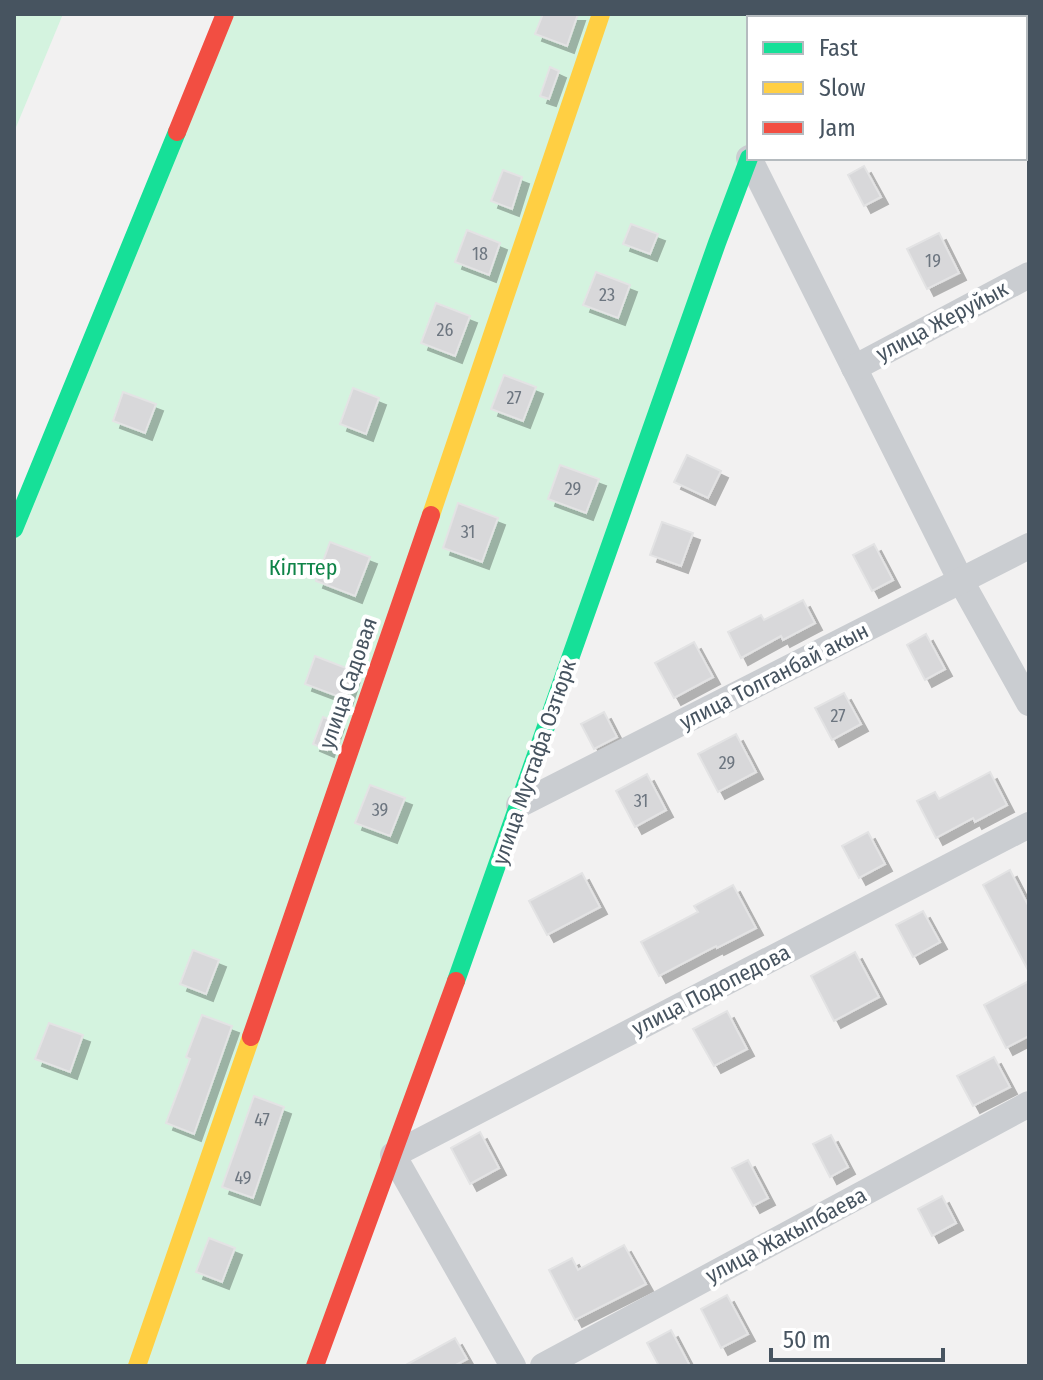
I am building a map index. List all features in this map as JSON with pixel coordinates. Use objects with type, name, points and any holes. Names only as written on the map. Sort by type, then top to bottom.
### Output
[{"type":"street","points":[[14,529],[225,14]]},
{"type":"street","name":"улица Садовая","points":[[137,1366],[601,14]]},
{"type":"street","name":"улица Мустафа Озтюрк","points":[[315,1366],[438,1033],[748,160]]},
{"type":"street","points":[[750,160],[961,581],[1029,703]]},
{"type":"street","name":"улица Жеруйык","points":[[854,368],[1029,275]]},
{"type":"street","name":"улица Толганбай акын","points":[[519,805],[1029,546]]},
{"type":"street","name":"улица Подопедова","points":[[393,1155],[1029,825]]},
{"type":"street","name":"улица Жакыпбаева","points":[[543,1366],[1029,1104]]},
{"type":"street","points":[[393,1155],[513,1366]]},
{"type":"green space","points":[[14,14],[63,14],[14,132]]},
{"type":"green space","name":"Кілттер","points":[[231,14],[816,14],[747,16],[748,160],[306,1366],[14,1366],[14,517]]},
{"type":"building","points":[[543,14],[578,14],[567,46],[535,34]]},
{"type":"building","points":[[550,67],[559,71],[549,99],[540,96]]},
{"type":"building","points":[[864,166],[881,197],[864,206],[848,175]]},
{"type":"building","points":[[503,170],[522,177],[512,209],[491,201]]},
{"type":"building","points":[[631,224],[658,234],[650,254],[623,244]]},
{"type":"building","points":[[467,230],[500,243],[489,275],[455,262]]},
{"type":"building","points":[[939,233],[959,273],[927,289],[907,249]]},
{"type":"building","points":[[596,272],[630,285],[618,318],[583,305]]},
{"type":"building","points":[[436,303],[470,316],[455,356],[421,343]]},
{"type":"building","points":[[504,375],[536,387],[523,421],[491,409]]},
{"type":"building","points":[[353,388],[379,398],[366,434],[340,424]]},
{"type":"building","points":[[123,392],[156,404],[145,433],[113,421]]},
{"type":"building","points":[[687,455],[721,471],[708,498],[674,482]]},
{"type":"building","points":[[560,465],[599,479],[586,513],[548,499]]},
{"type":"building","points":[[458,503],[498,518],[482,562],[443,548]]},
{"type":"building","points":[[662,522],[693,533],[681,566],[650,555]]},
{"type":"building","points":[[330,542],[370,557],[355,596],[316,581]]},
{"type":"building","points":[[874,544],[893,580],[872,591],[853,555]]},
{"type":"building","points":[[803,600],[815,623],[783,640],[781,636],[741,658],[728,632],[761,615],[764,620]]},
{"type":"building","points":[[926,634],[945,669],[925,680],[907,645]]},
{"type":"building","points":[[694,642],[713,677],[674,698],[655,663]]},
{"type":"building","points":[[315,656],[354,671],[345,699],[305,684]]},
{"type":"building","points":[[844,693],[861,724],[832,740],[815,708]]},
{"type":"building","points":[[604,712],[617,737],[594,749],[581,724]]},
{"type":"building","points":[[323,717],[337,722],[327,750],[313,744]]},
{"type":"building","points":[[736,734],[756,772],[718,792],[698,754]]},
{"type":"building","points":[[990,772],[1007,805],[975,822],[973,818],[936,838],[917,801],[935,792],[939,799]]},
{"type":"building","points":[[647,774],[666,810],[635,827],[616,791]]},
{"type":"building","points":[[370,785],[405,798],[390,836],[355,823]]},
{"type":"building","points":[[868,832],[885,864],[859,878],[842,846]]},
{"type":"building","points":[[1010,870],[1029,907],[1029,972],[983,885]]},
{"type":"building","points":[[582,873],[600,907],[547,935],[529,901]]},
{"type":"building","points":[[733,885],[756,928],[659,976],[641,942],[698,912],[694,906]]},
{"type":"building","points":[[923,911],[940,942],[913,957],[896,925]]},
{"type":"building","points":[[193,950],[219,960],[206,994],[180,984]]},
{"type":"building","points":[[855,952],[879,997],[834,1021],[811,976]]},
{"type":"building","points":[[1029,981],[1029,1036],[1006,1048],[984,1005]]},
{"type":"building","points":[[727,1011],[747,1049],[714,1066],[693,1029]]},
{"type":"building","points":[[202,1015],[232,1026],[194,1134],[166,1123],[190,1059],[186,1057]]},
{"type":"building","points":[[49,1023],[83,1035],[70,1072],[35,1059]]},
{"type":"building","points":[[994,1057],[1010,1087],[973,1106],[957,1076]]},
{"type":"building","points":[[254,1096],[284,1107],[253,1198],[222,1187]]},
{"type":"building","points":[[480,1132],[499,1168],[470,1184],[451,1148]]},
{"type":"building","points":[[831,1135],[848,1167],[830,1177],[813,1144]]},
{"type":"building","points":[[748,1160],[768,1198],[753,1206],[732,1168]]},
{"type":"building","points":[[942,1196],[956,1223],[932,1236],[918,1209]]},
{"type":"building","points":[[209,1238],[235,1248],[222,1282],[196,1272]]},
{"type":"building","points":[[624,1245],[646,1284],[575,1320],[549,1270],[572,1258],[578,1270]]},
{"type":"building","points":[[727,1295],[748,1334],[721,1348],[701,1309]]},
{"type":"building","points":[[671,1330],[690,1366],[659,1366],[647,1343]]},
{"type":"building","points":[[455,1338],[467,1359],[454,1366],[404,1366]]},
{"type":"traffic: fast","points":[[14,529],[177,132]]},
{"type":"traffic: fast","points":[[456,981],[748,160]]},
{"type":"traffic: slow","points":[[431,515],[601,14]]},
{"type":"traffic: slow","points":[[137,1366],[251,1037]]},
{"type":"traffic: jam","points":[[177,132],[225,14]]},
{"type":"traffic: jam","points":[[251,1037],[431,515]]},
{"type":"traffic: jam","points":[[315,1366],[456,981]]}]
